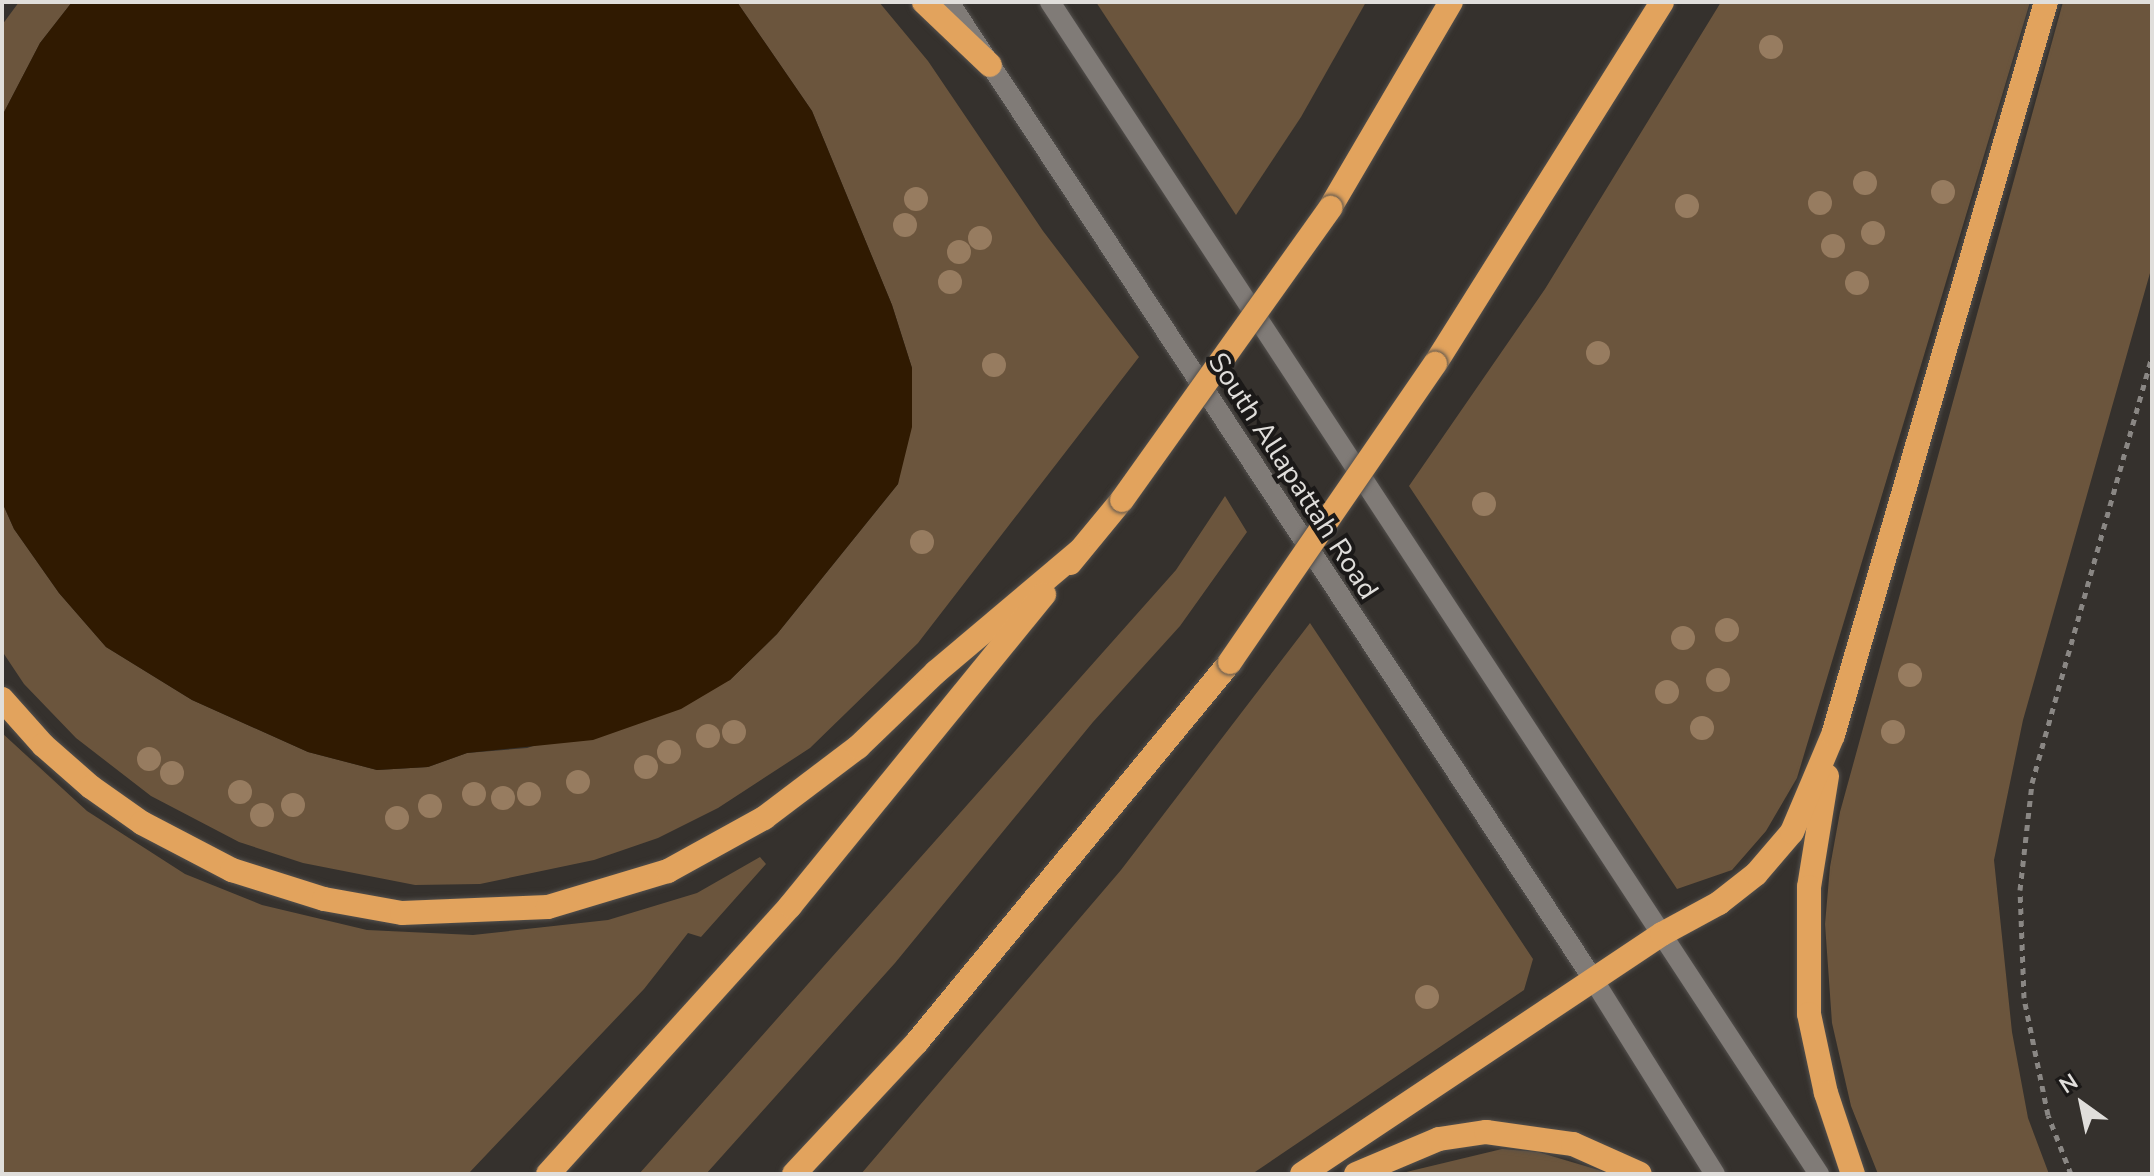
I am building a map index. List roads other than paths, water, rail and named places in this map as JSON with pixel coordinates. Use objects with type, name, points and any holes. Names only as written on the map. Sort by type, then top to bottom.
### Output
[{"type":"highway","points":[[924,2],[990,65]]},
{"type":"highway","points":[[548,1174],[790,906],[1122,500],[1330,208],[1451,2]]},
{"type":"highway","points":[[794,1174],[917,1042],[1230,662],[1435,364],[1662,2]]},
{"type":"highway","points":[[1302,1174],[1662,934],[1719,903],[1776,852],[1792,832],[1833,735],[2046,2]]},
{"type":"highway","points":[[2,699],[43,745],[91,787],[142,823],[232,870],[324,899],[402,913],[548,907],[668,871],[764,818],[858,747],[936,672],[1079,551]]},
{"type":"highway","points":[[1833,735],[1809,887],[1807,978],[1826,1093],[1853,1174]]},
{"type":"highway","points":[[1356,1174],[1427,1142],[1486,1132],[1573,1144],[1640,1174]]},
{"type":"main road","name":"South Allapattah Road","points":[[949,2],[1593,979],[1715,1174]]},
{"type":"main road","name":"South Allapattah Road","points":[[1050,2],[1819,1174]]}]
